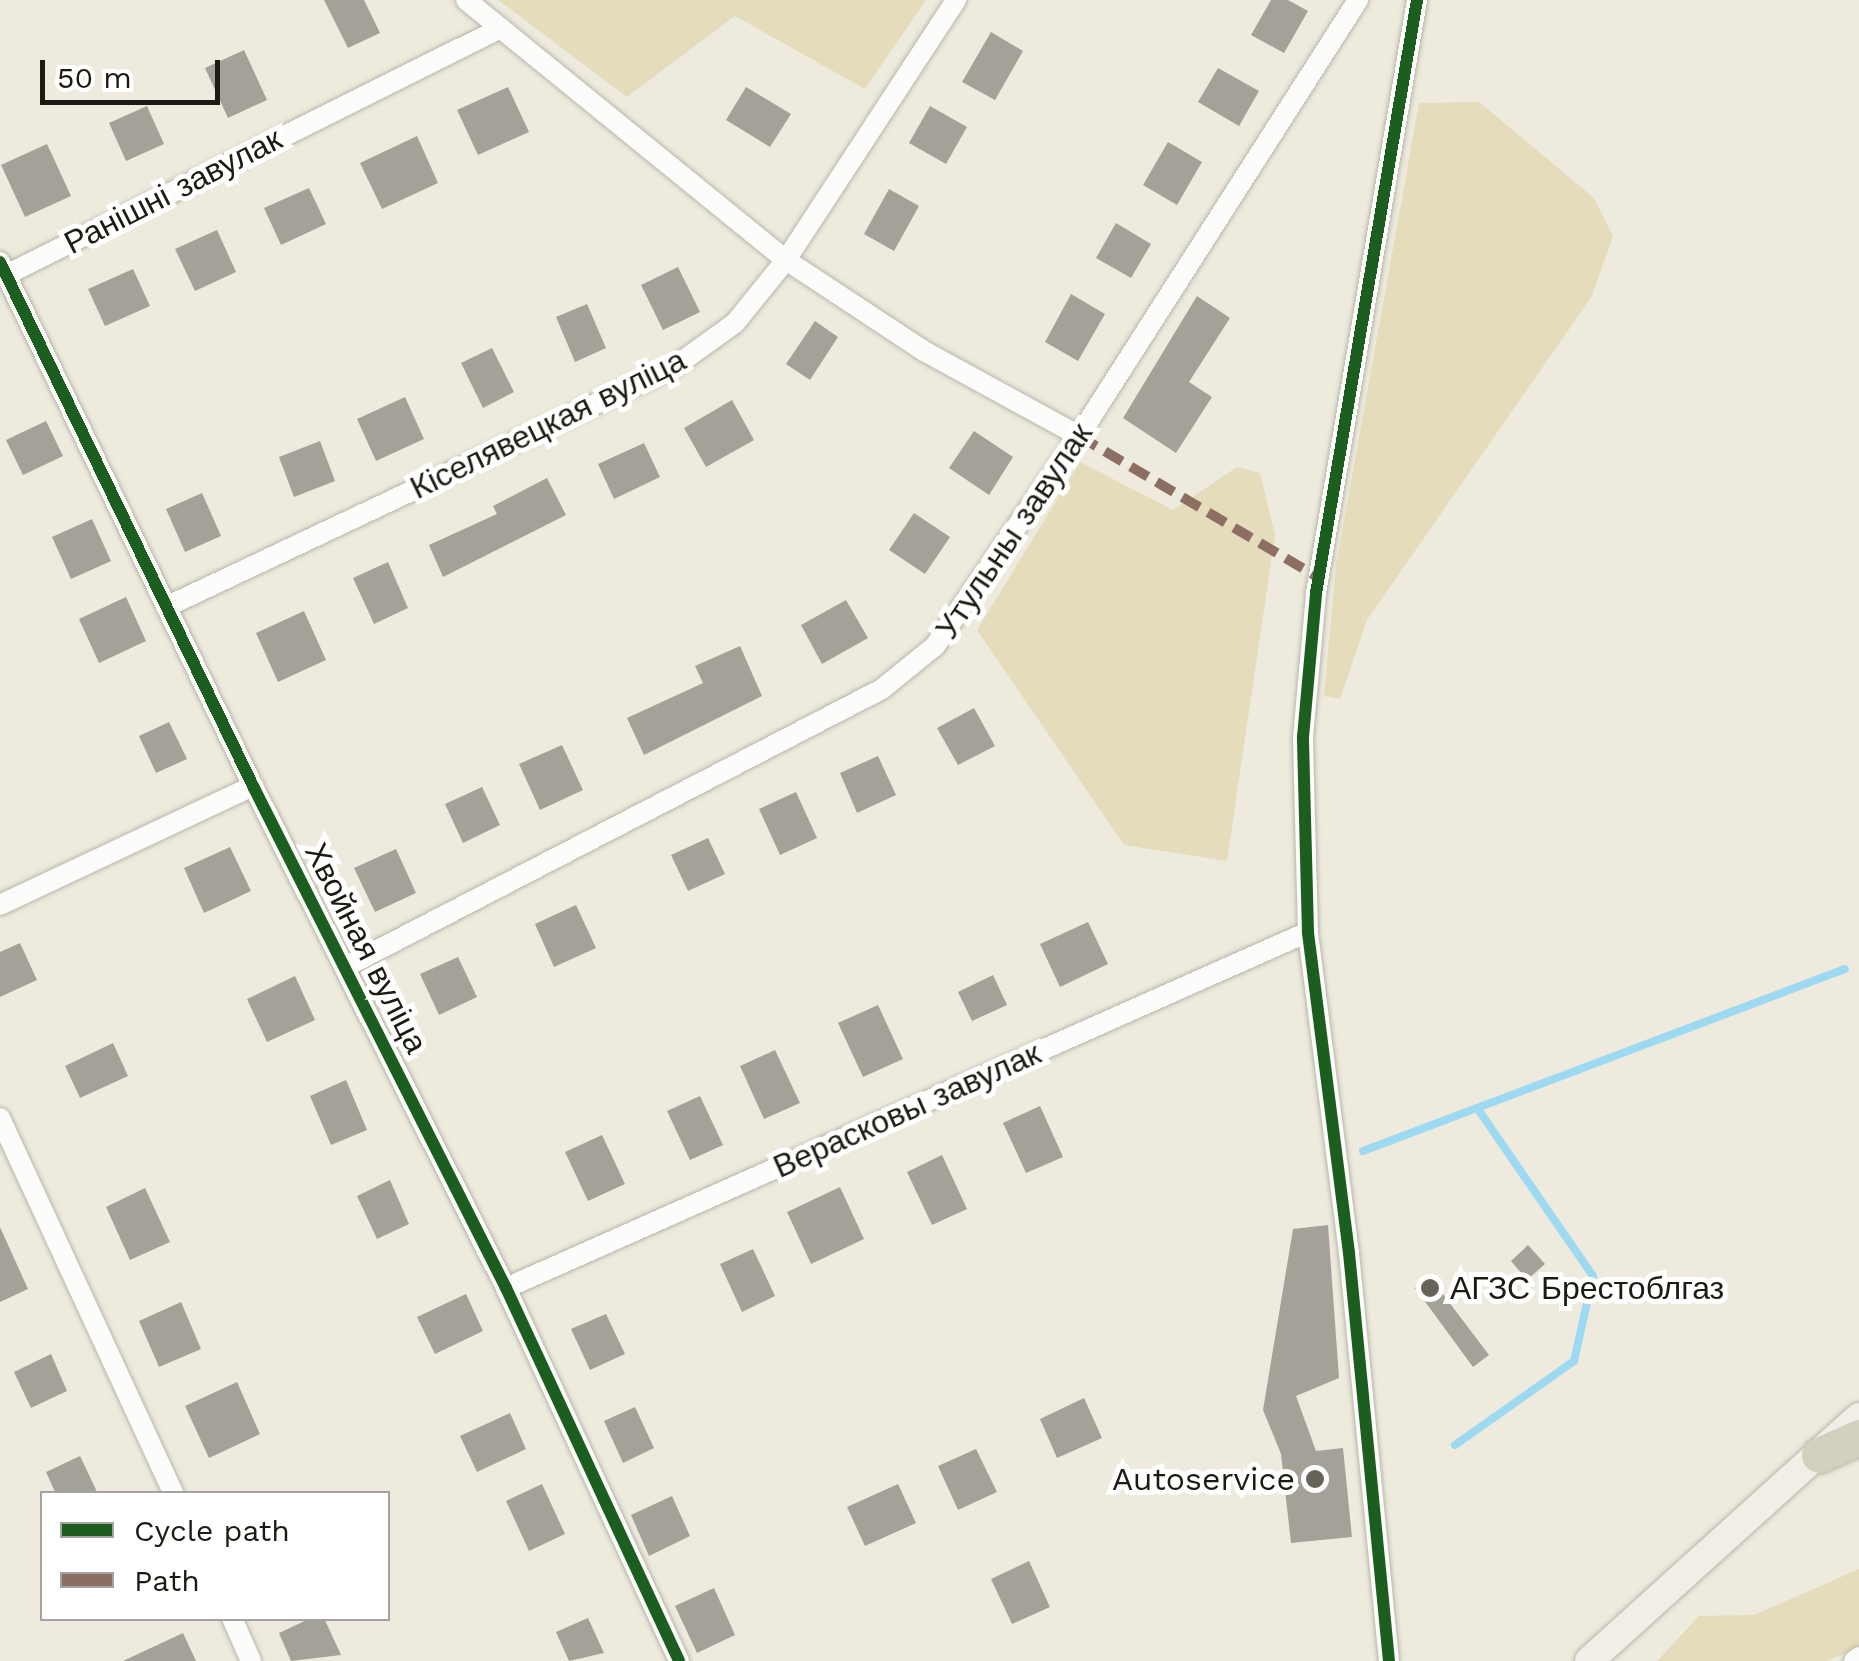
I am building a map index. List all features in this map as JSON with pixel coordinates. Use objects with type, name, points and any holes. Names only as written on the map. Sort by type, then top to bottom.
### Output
[{"type":"highway","points":[[1819,1455],[1859,1437]]},
{"type":"main road","points":[[1589,1661],[1653,1607],[1859,1416]]},
{"type":"street","points":[[466,0],[786,260],[924,351],[1080,436]]},
{"type":"street","name":"Кіселявецкая вуліца","points":[[166,608],[674,368],[735,323],[786,260],[956,0]]},
{"type":"street","name":"Утульны завулак","points":[[344,967],[882,688],[935,646],[1080,436],[1358,0]]},
{"type":"street","points":[[1388,1661],[1347,1236],[1308,932],[1303,737],[1316,594],[1418,0]]},
{"type":"street","name":"Ранішні завулак","points":[[3,268],[501,28]]},
{"type":"street","name":"Хвойная вуліца","points":[[3,268],[253,786],[506,1288],[679,1661]]},
{"type":"street","points":[[0,905],[253,786]]},
{"type":"street","name":"Верасковы завулак","points":[[506,1288],[1308,932]]},
{"type":"street","points":[[0,1118],[173,1491]]},
{"type":"street","points":[[233,1621],[251,1661]]},
{"type":"shaded area","points":[[498,0],[926,0],[865,89],[735,16],[627,97]]},
{"type":"shaded area","points":[[1479,102],[1594,198],[1613,236],[1592,296],[1367,620],[1340,699],[1324,696],[1336,566],[1419,103]]},
{"type":"shaded area","points":[[1080,462],[1173,510],[1237,467],[1260,473],[1275,535],[1227,861],[1124,845],[977,630]]},
{"type":"shaded area","points":[[1859,1569],[1859,1647],[1827,1661],[1657,1661],[1699,1616],[1754,1615]]},
{"type":"building","points":[[324,0],[364,0],[380,33],[348,48]]},
{"type":"building","points":[[1271,0],[1288,0],[1308,11],[1284,53],[1251,35]]},
{"type":"building","points":[[991,32],[1023,51],[995,100],[962,82]]},
{"type":"building","points":[[244,50],[267,100],[228,118],[205,68]]},
{"type":"building","points":[[1218,68],[1259,91],[1239,126],[1198,102]]},
{"type":"building","points":[[508,87],[529,132],[478,155],[457,110]]},
{"type":"building","points":[[746,87],[791,114],[770,147],[726,120]]},
{"type":"building","points":[[147,106],[164,144],[126,161],[109,123]]},
{"type":"building","points":[[930,106],[967,127],[946,164],[909,143]]},
{"type":"building","points":[[417,136],[438,183],[382,209],[360,163]]},
{"type":"building","points":[[1168,142],[1202,162],[1177,205],[1143,185]]},
{"type":"building","points":[[47,144],[71,196],[25,217],[1,165]]},
{"type":"building","points":[[309,188],[326,224],[281,245],[264,208]]},
{"type":"building","points":[[889,189],[919,206],[894,251],[864,234]]},
{"type":"building","points":[[1116,223],[1151,244],[1131,278],[1096,258]]},
{"type":"building","points":[[217,230],[236,272],[195,291],[175,249]]},
{"type":"building","points":[[678,267],[700,312],[663,330],[641,285]]},
{"type":"building","points":[[133,269],[150,306],[105,326],[88,289]]},
{"type":"building","points":[[1071,294],[1105,314],[1078,361],[1045,342]]},
{"type":"building","points":[[1197,296],[1230,318],[1189,382],[1212,397],[1176,453],[1123,418]]},
{"type":"building","points":[[587,304],[606,348],[575,362],[556,317]]},
{"type":"building","points":[[815,321],[838,337],[810,380],[786,364]]},
{"type":"building","points":[[492,348],[514,392],[483,408],[461,363]]},
{"type":"building","points":[[405,397],[424,439],[376,461],[357,419]]},
{"type":"building","points":[[732,400],[754,440],[706,467],[684,428]]},
{"type":"building","points":[[46,421],[63,456],[23,475],[6,440]]},
{"type":"building","points":[[974,431],[1013,457],[989,495],[949,468]]},
{"type":"building","points":[[320,441],[335,481],[294,497],[279,457]]},
{"type":"building","points":[[644,443],[660,477],[614,499],[598,464]]},
{"type":"building","points":[[547,478],[566,515],[443,577],[429,545],[497,514],[493,506]]},
{"type":"building","points":[[202,493],[221,536],[185,552],[166,509]]},
{"type":"building","points":[[914,513],[950,537],[925,574],[889,550]]},
{"type":"building","points":[[92,519],[111,561],[71,579],[52,537]]},
{"type":"building","points":[[388,562],[408,608],[374,624],[353,578]]},
{"type":"building","points":[[126,597],[146,641],[99,663],[79,619]]},
{"type":"building","points":[[846,600],[868,638],[822,664],[801,625]]},
{"type":"building","points":[[304,611],[326,660],[278,682],[256,633]]},
{"type":"building","points":[[740,646],[762,696],[644,755],[627,718],[703,683],[695,666]]},
{"type":"building","points":[[974,708],[995,746],[958,765],[937,728]]},
{"type":"building","points":[[169,722],[187,759],[156,773],[139,736]]},
{"type":"building","points":[[562,745],[583,790],[540,810],[519,764]]},
{"type":"building","points":[[878,756],[896,795],[857,813],[840,773]]},
{"type":"building","points":[[482,787],[500,825],[463,843],[445,804]]},
{"type":"building","points":[[796,792],[817,838],[780,855],[759,809]]},
{"type":"building","points":[[708,838],[725,874],[688,891],[671,855]]},
{"type":"building","points":[[230,847],[251,891],[204,913],[184,868]]},
{"type":"building","points":[[396,849],[416,893],[375,912],[354,868]]},
{"type":"building","points":[[576,905],[596,948],[554,967],[535,924]]},
{"type":"building","points":[[1088,922],[1108,964],[1060,987],[1040,944]]},
{"type":"building","points":[[20,943],[37,980],[0,997],[0,952]]},
{"type":"building","points":[[458,957],[477,997],[439,1015],[420,974]]},
{"type":"building","points":[[993,975],[1007,1005],[972,1021],[958,992]]},
{"type":"building","points":[[295,976],[315,1020],[267,1042],[247,999]]},
{"type":"building","points":[[878,1005],[903,1059],[863,1077],[838,1023]]},
{"type":"building","points":[[113,1043],[128,1076],[80,1098],[65,1066]]},
{"type":"building","points":[[775,1050],[800,1103],[764,1119],[740,1066]]},
{"type":"building","points":[[346,1080],[367,1130],[331,1145],[310,1096]]},
{"type":"building","points":[[700,1096],[723,1145],[690,1160],[667,1111]]},
{"type":"building","points":[[1040,1106],[1063,1157],[1026,1173],[1003,1123]]},
{"type":"building","points":[[602,1135],[625,1184],[588,1201],[565,1152]]},
{"type":"building","points":[[942,1155],[967,1209],[932,1225],[907,1172]]},
{"type":"building","points":[[390,1180],[409,1224],[377,1239],[357,1196]]},
{"type":"building","points":[[840,1187],[864,1239],[811,1264],[787,1212]]},
{"type":"building","points":[[145,1188],[170,1242],[130,1260],[106,1207]]},
{"type":"building","points":[[1328,1225],[1339,1378],[1296,1396],[1316,1451],[1343,1448],[1352,1537],[1291,1543],[1281,1454],[1263,1410],[1293,1229]]},
{"type":"building","points":[[0,1227],[28,1289],[0,1302]]},
{"type":"building","points":[[1528,1245],[1545,1264],[1527,1280],[1511,1261]]},
{"type":"building","points":[[753,1249],[775,1296],[742,1312],[720,1264]]},
{"type":"building","points":[[1430,1277],[1489,1355],[1473,1367],[1415,1288]]},
{"type":"building","points":[[466,1294],[483,1331],[435,1354],[417,1317]]},
{"type":"building","points":[[181,1302],[201,1349],[159,1367],[139,1321]]},
{"type":"building","points":[[606,1314],[625,1354],[590,1370],[571,1329]]},
{"type":"building","points":[[51,1354],[67,1391],[31,1408],[14,1372]]},
{"type":"building","points":[[237,1382],[260,1434],[209,1458],[185,1406]]},
{"type":"building","points":[[1084,1398],[1102,1438],[1057,1458],[1040,1419]]},
{"type":"building","points":[[635,1407],[654,1448],[623,1463],[604,1421]]},
{"type":"building","points":[[510,1413],[526,1449],[477,1472],[460,1436]]},
{"type":"building","points":[[976,1449],[997,1492],[958,1510],[938,1466]]},
{"type":"building","points":[[80,1456],[97,1491],[55,1491],[46,1472]]},
{"type":"building","points":[[542,1484],[565,1534],[529,1551],[506,1501]]},
{"type":"building","points":[[898,1484],[916,1523],[865,1546],[847,1507]]},
{"type":"building","points":[[672,1496],[690,1536],[649,1556],[631,1515]]},
{"type":"building","points":[[1029,1561],[1050,1607],[1012,1624],[991,1579]]},
{"type":"building","points":[[714,1588],[735,1635],[697,1653],[675,1606]]},
{"type":"building","points":[[588,1618],[604,1653],[569,1661],[556,1632]]},
{"type":"building","points":[[305,1621],[325,1621],[341,1655],[291,1661],[279,1633]]},
{"type":"building","points":[[183,1633],[196,1661],[123,1661]]},
{"type":"waterway","points":[[1363,1151],[1845,969]]},
{"type":"waterway","points":[[1455,1445],[1574,1361],[1593,1276],[1477,1108]]},
{"type":"marked path","points":[[1079,436],[1319,578]]},
{"type":"cycle path","points":[[1389,1661],[1349,1253],[1308,932],[1303,737],[1316,593],[1417,0]]},
{"type":"cycle path","points":[[0,262],[253,786],[506,1288],[679,1661]]},
{"type":"place","name":"АГЗС Брестоблгаз","points":[[1430,1288]]},
{"type":"place","name":"Autoservice","points":[[1315,1479]]}]
